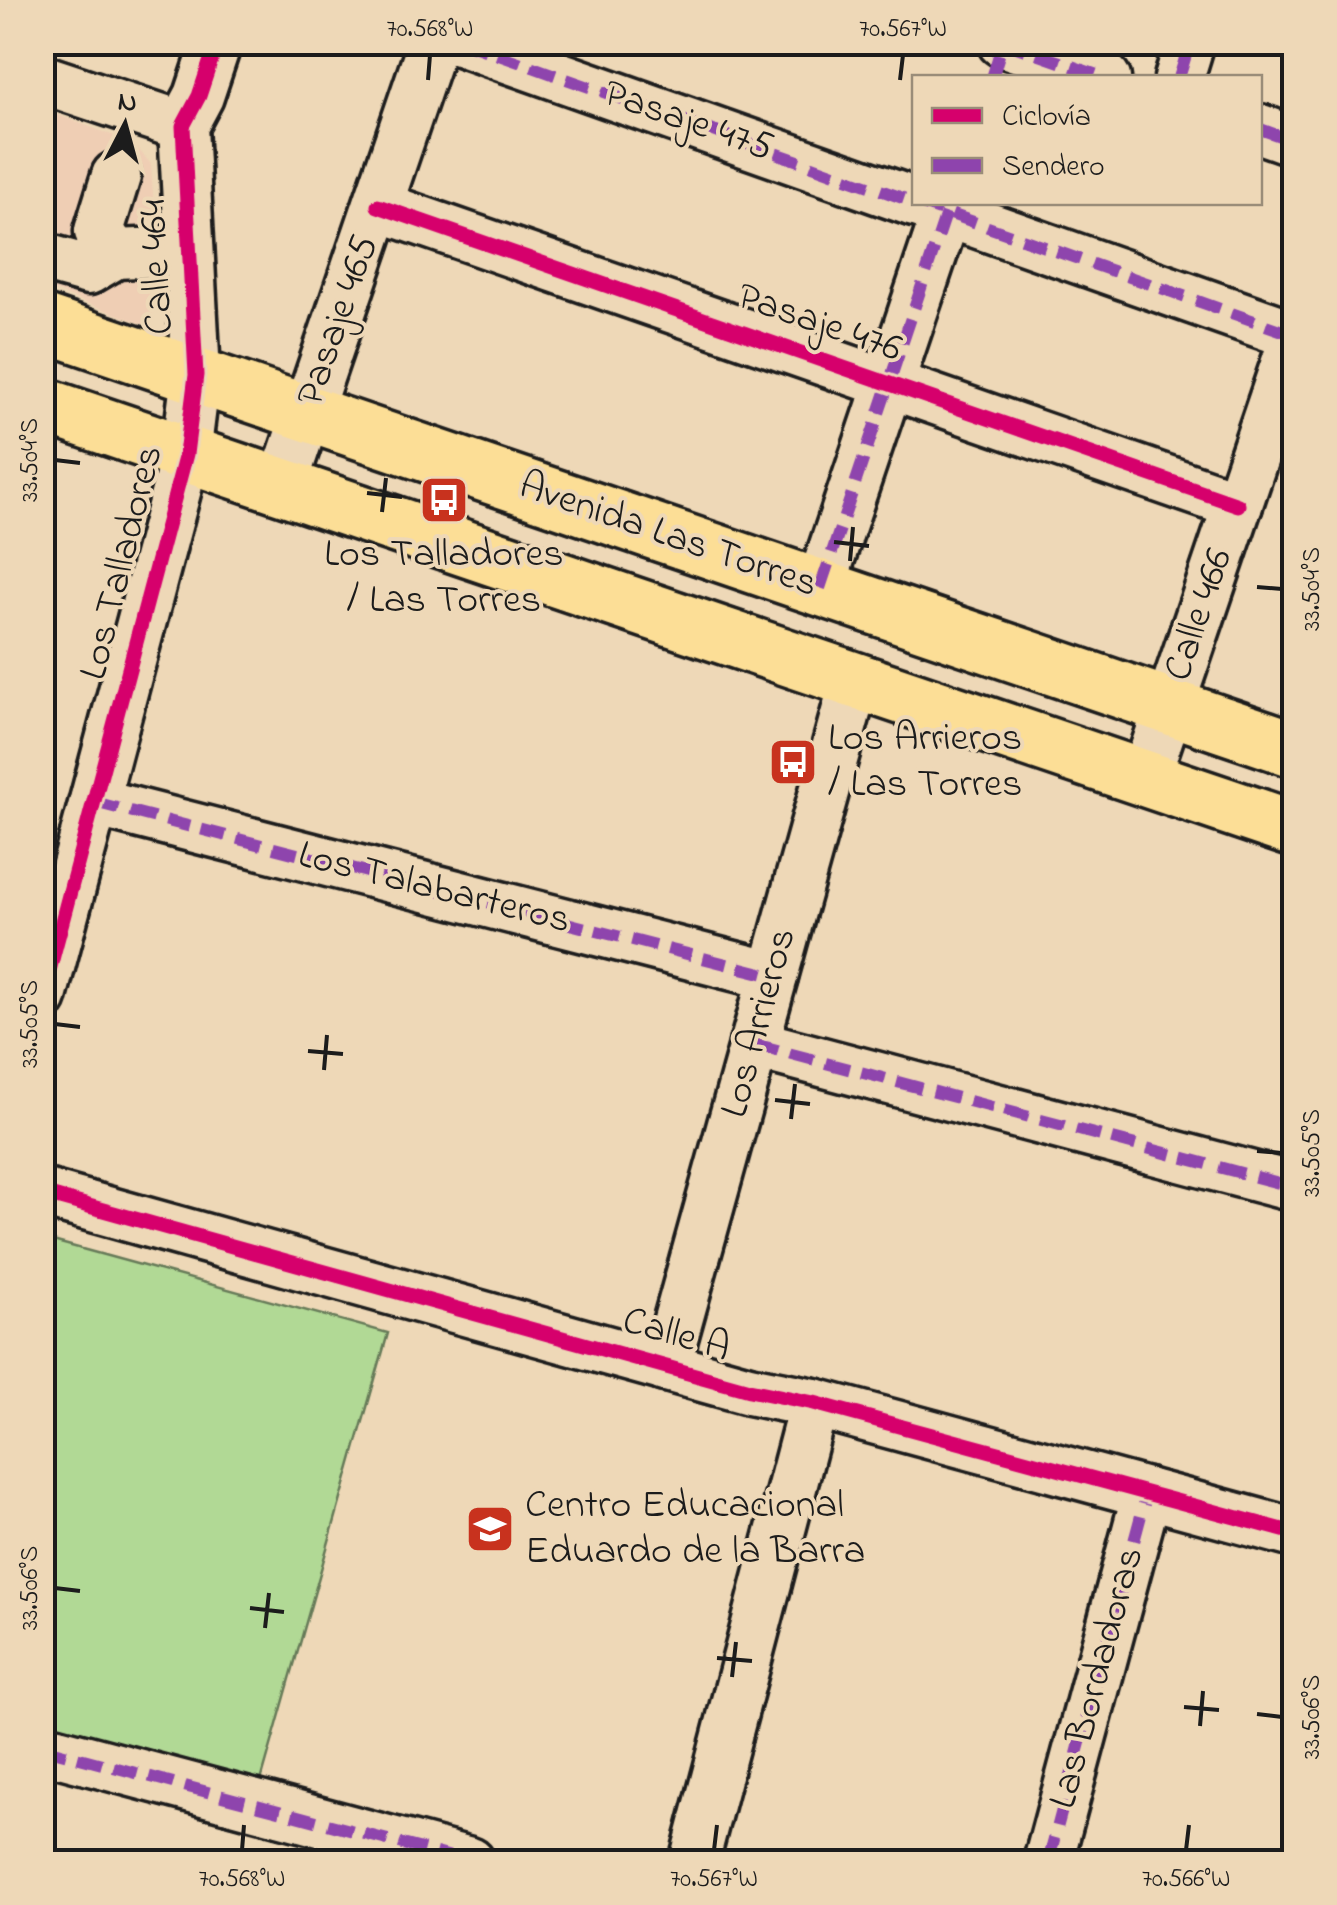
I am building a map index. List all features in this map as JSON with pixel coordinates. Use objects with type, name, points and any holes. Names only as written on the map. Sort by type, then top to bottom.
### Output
[{"type":"main road","name":"Avenida Las Torres","points":[[42,323],[1294,749]]},
{"type":"main road","name":"Avenida Las Torres","points":[[42,405],[1294,828]]},
{"type":"street","name":"Calle 464","points":[[196,375],[183,126],[199,96],[217,42]]},
{"type":"street","name":"Pasaje 465","points":[[282,486],[434,42]]},
{"type":"street","name":"Pasaje 475","points":[[462,42],[912,198]]},
{"type":"street","points":[[1179,75],[1190,42]]},
{"type":"street","points":[[993,75],[1003,43],[1097,75]]},
{"type":"street","points":[[42,79],[183,126]]},
{"type":"street","points":[[1262,131],[1294,141]]},
{"type":"street","points":[[115,254],[99,231],[116,176]]},
{"type":"street","points":[[820,588],[888,383],[932,205]]},
{"type":"street","name":"Pasaje 475","points":[[932,205],[1294,337]]},
{"type":"street","name":"Pasaje 476","points":[[378,206],[1238,504]]},
{"type":"street","points":[[42,257],[88,270],[115,254],[189,250]]},
{"type":"street","name":"Calle 466","points":[[1145,778],[1294,337]]},
{"type":"street","name":"Los Talladores","points":[[42,997],[186,454],[196,375]]},
{"type":"street","name":"Los Arrieros","points":[[665,1367],[855,680]]},
{"type":"street","name":"Los Talabarteros","points":[[94,802],[773,976]]},
{"type":"street","points":[[754,1044],[1294,1188]]},
{"type":"street","name":"Calle A","points":[[42,1193],[749,1390],[1294,1533]]},
{"type":"street","points":[[694,1862],[814,1404]]},
{"type":"street","name":"Las Bordadoras","points":[[1048,1862],[1148,1493]]},
{"type":"street","points":[[42,1748],[470,1862]]},
{"type":"shaded area","points":[[42,109],[133,143],[151,164],[160,305],[143,324],[43,287]]},
{"type":"green space","points":[[42,1238],[388,1333],[261,1781],[43,1725]]},
{"type":"marked path","points":[[462,42],[912,201]]},
{"type":"marked path","points":[[1002,42],[1097,75]]},
{"type":"marked path","points":[[993,75],[1003,42]]},
{"type":"marked path","points":[[1180,75],[1190,42]]},
{"type":"marked path","points":[[1262,130],[1294,141]]},
{"type":"marked path","points":[[926,205],[1294,335]]},
{"type":"marked path","points":[[820,588],[949,205]]},
{"type":"marked path","points":[[94,802],[773,976]]},
{"type":"marked path","points":[[754,1044],[1294,1187]]},
{"type":"marked path","points":[[1048,1862],[1147,1493]]},
{"type":"marked path","points":[[42,1748],[470,1862]]},
{"type":"cycle path","points":[[42,997],[186,454],[196,375],[183,126],[199,96],[217,42]]},
{"type":"cycle path","points":[[378,206],[1238,505]]},
{"type":"cycle path","points":[[42,1193],[749,1390],[814,1403],[1294,1533]]},
{"type":"place","name":"Los Talladores / Las Torres","points":[[444,500]]},
{"type":"place","name":"Los Arrieros / Las Torres","points":[[793,762]]},
{"type":"place","name":"Centro Educacional Eduardo de la Barra","points":[[490,1529]]}]
